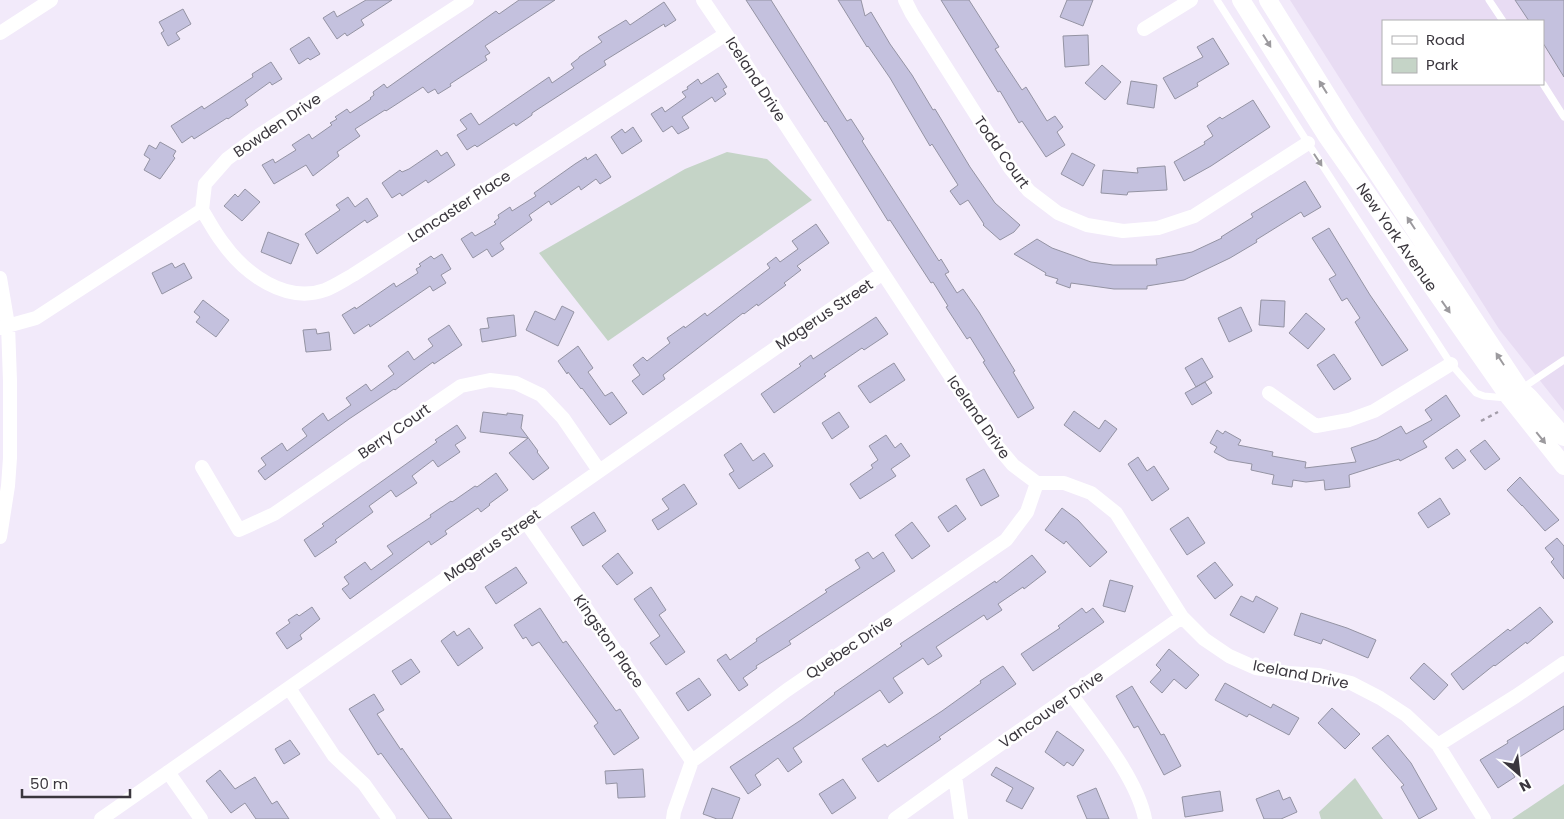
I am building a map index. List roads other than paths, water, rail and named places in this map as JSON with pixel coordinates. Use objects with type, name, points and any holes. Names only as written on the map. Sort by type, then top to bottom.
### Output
[{"type":"street","points":[[0,34],[51,0]]},
{"type":"street","name":"Bowden Drive","points":[[202,210],[205,184],[227,159],[255,138],[467,0]]},
{"type":"street","name":"Iceland Drive","points":[[703,0],[993,441],[1013,465],[1037,483],[1064,483],[1091,494],[1116,513],[1182,617],[1204,639],[1229,656],[1256,668],[1319,675],[1351,683],[1380,698],[1406,715],[1438,745],[1484,819]]},
{"type":"street","name":"Todd Court","points":[[905,0],[1005,160],[1029,191],[1058,213],[1088,225],[1124,231],[1158,228],[1194,216],[1308,143]]},
{"type":"street","points":[[1144,28],[1191,0]]},
{"type":"street","name":"New York Avenue","points":[[1241,0],[1326,135],[1515,394],[1564,466]]},
{"type":"street","name":"New York Avenue","points":[[1268,0],[1515,394],[1529,397],[1564,437]]},
{"type":"street","name":"Lancaster Place","points":[[202,210],[223,244],[243,266],[271,286],[297,294],[325,290],[353,275],[726,34]]},
{"type":"street","points":[[4,326],[36,318],[202,210]]},
{"type":"street","name":"Magerus Street","points":[[101,819],[526,522],[598,469],[883,273]]},
{"type":"street","points":[[0,278],[10,458],[4,487],[0,537]]},
{"type":"street","points":[[1269,394],[1316,426],[1349,420],[1374,411],[1451,364]]},
{"type":"street","name":"Berry Court","points":[[202,467],[240,530],[274,514],[461,386],[490,380],[516,383],[541,395],[563,418],[598,469]]},
{"type":"street","name":"Quebec Drive","points":[[692,761],[787,690],[1006,540],[1027,512],[1037,483]]},
{"type":"street","name":"Kingston Place","points":[[526,522],[692,761]]},
{"type":"street","name":"Vancouver Drive","points":[[895,819],[1182,617]]},
{"type":"street","points":[[1438,745],[1564,663]]},
{"type":"street","points":[[289,688],[334,756],[364,784],[389,819]]},
{"type":"street","points":[[1071,694],[1127,776],[1143,808],[1145,819]]},
{"type":"street","points":[[673,819],[692,761]]},
{"type":"street","points":[[168,772],[201,819]]},
{"type":"street","points":[[956,776],[961,819]]},
{"type":"lane","points":[[1217,0],[1451,364],[1476,394],[1484,396],[1515,394],[1564,360]]},
{"type":"lane","points":[[1489,0],[1502,20]]},
{"type":"lane","points":[[1543,85],[1564,117]]}]
